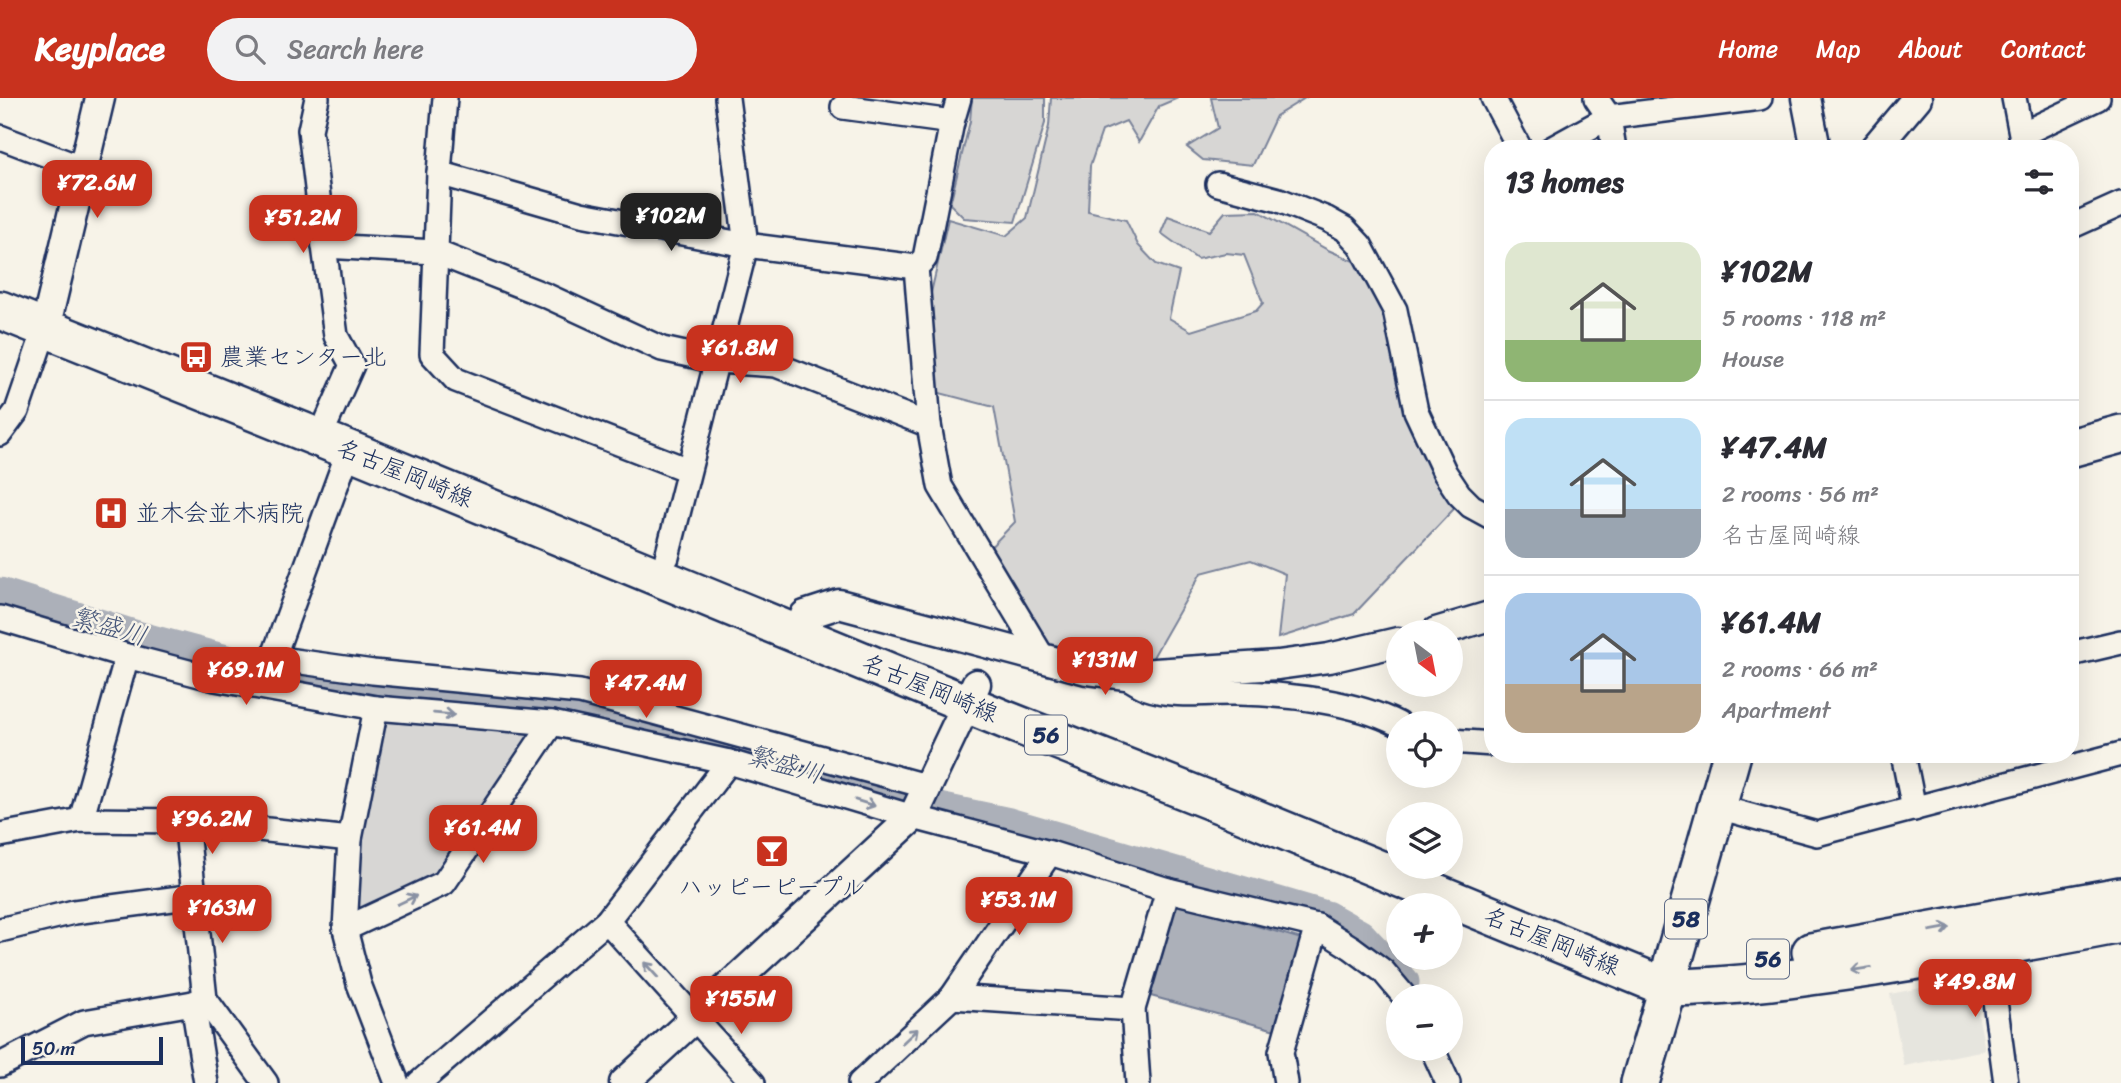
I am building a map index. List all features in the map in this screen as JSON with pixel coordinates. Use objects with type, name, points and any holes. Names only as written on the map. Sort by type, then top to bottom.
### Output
[{"type":"main road","name":"名古屋岡崎線","points":[[0,289],[48,319],[349,450],[972,694],[1386,850]]},
{"type":"main road","name":"名古屋岡崎線","points":[[0,310],[48,319],[328,419],[805,615],[972,694],[1245,814],[1671,975],[1720,987],[1779,981],[1988,949],[2121,924]]},
{"type":"main road","points":[[2079,445],[2121,433]]},
{"type":"main road","name":"58","points":[[1640,1083],[1730,763]]},
{"type":"main road","name":"名古屋岡崎線","points":[[1460,879],[1642,952],[1671,975],[2121,896]]},
{"type":"street","points":[[0,433],[18,411],[48,319],[100,98]]},
{"type":"street","points":[[317,98],[310,130],[324,246],[336,336],[352,365],[328,419]]},
{"type":"street","points":[[445,98],[439,173],[432,354],[456,380],[688,470]]},
{"type":"street","points":[[667,557],[746,245],[727,98]]},
{"type":"street","points":[[959,98],[925,258],[916,267],[929,425],[940,486],[1043,658]]},
{"type":"street","points":[[1493,98],[1515,140]]},
{"type":"street","points":[[1562,140],[1602,108],[1760,98]]},
{"type":"street","points":[[1806,98],[1814,140]]},
{"type":"street","points":[[1882,140],[1917,98]]},
{"type":"street","points":[[2014,98],[2023,140]]},
{"type":"street","points":[[2025,140],[2098,98]]},
{"type":"street","points":[[843,107],[952,122]]},
{"type":"street","points":[[1602,108],[1611,140]]},
{"type":"street","points":[[0,137],[84,169]]},
{"type":"street","points":[[439,173],[582,214],[746,245],[916,267]]},
{"type":"street","points":[[1218,184],[1279,200],[1327,219],[1345,229],[1360,245],[1395,310],[1416,411],[1445,473],[1459,494],[1484,513]]},
{"type":"street","points":[[2079,223],[2121,204]]},
{"type":"street","points":[[324,246],[435,252],[547,296],[662,349],[717,361],[776,365],[929,425]]},
{"type":"street","points":[[349,450],[273,658],[373,672],[580,692],[929,787]]},
{"type":"street","points":[[805,615],[839,604],[1087,670],[1124,675],[1278,665],[1329,658],[1386,645]]},
{"type":"street","points":[[0,618],[215,679],[376,708],[552,723],[729,762],[1050,853],[1168,890],[1317,926],[1353,948],[1383,971],[1394,984]]},
{"type":"street","points":[[1463,624],[1484,618]]},
{"type":"street","points":[[2079,652],[2121,642]]},
{"type":"street","points":[[81,820],[127,656]]},
{"type":"street","points":[[1124,675],[1148,688],[1177,692],[1303,698],[1386,718]]},
{"type":"street","points":[[624,1083],[914,816],[972,694]]},
{"type":"street","points":[[376,708],[350,839],[345,929],[359,984],[397,1083]]},
{"type":"street","points":[[345,929],[444,883],[552,723]]},
{"type":"street","points":[[1463,742],[1484,743]]},
{"type":"street","points":[[1718,807],[1817,834],[2121,754]]},
{"type":"street","points":[[419,1083],[607,921],[729,762]]},
{"type":"street","points":[[1905,763],[1914,808]]},
{"type":"street","points":[[0,835],[81,820],[186,821],[350,839]]},
{"type":"street","points":[[186,821],[195,896],[199,1001],[206,1083]]},
{"type":"street","points":[[860,1083],[951,997],[1050,853]]},
{"type":"street","points":[[1138,1083],[1133,1009],[1168,890]]},
{"type":"street","points":[[0,930],[74,912],[195,896]]},
{"type":"street","points":[[607,921],[753,1083]]},
{"type":"street","points":[[1286,1083],[1281,1052],[1317,926]]},
{"type":"street","points":[[1988,949],[2006,1083]]},
{"type":"street","points":[[951,997],[1133,1009]]},
{"type":"street","points":[[0,1065],[84,1022],[199,1001]]},
{"type":"street","points":[[199,1001],[252,1061],[266,1083]]},
{"type":"street","points":[[1438,1061],[1448,1083]]},
{"type":"shaded area","points":[[972,98],[1045,98],[1045,123],[1015,222],[964,218],[950,204],[970,121]]},
{"type":"shaded area","points":[[1051,98],[1178,98],[1159,106],[1139,142],[1126,121],[1102,131],[1090,166],[1088,211],[1126,220],[1138,245],[1156,264],[1179,272],[1169,318],[1191,331],[1256,311],[1263,303],[1244,255],[1226,253],[1197,259],[1161,233],[1168,216],[1209,231],[1225,212],[1258,211],[1328,250],[1356,262],[1388,306],[1404,406],[1469,493],[1354,614],[1278,638],[1285,574],[1251,560],[1201,573],[1152,659],[1034,642],[981,557],[1015,522],[994,407],[932,391],[928,306],[948,219],[1006,236],[1027,218],[1049,126]]},
{"type":"shaded area","points":[[1211,98],[1305,98],[1276,116],[1253,165],[1203,160],[1187,147],[1218,128]]},
{"type":"shaded area","points":[[378,712],[547,725],[443,881],[354,924],[352,839]]},
{"type":"shaded area","points":[[1174,902],[1305,940],[1279,1031],[1147,995]]},
{"type":"shaded area","points":[[1971,978],[1985,1050],[1904,1066],[1890,994]]},
{"type":"waterway","name":"繁盛川","points":[[0,594],[140,638],[271,673],[599,709],[943,810],[1009,824],[1326,917],[1360,936],[1403,982]]},
{"type":"place","name":"農業センター北","points":[[196,357]]},
{"type":"place","name":"並木会並木病院","points":[[111,513]]},
{"type":"place","name":"ハッピーピープル","points":[[772,851]]}]
